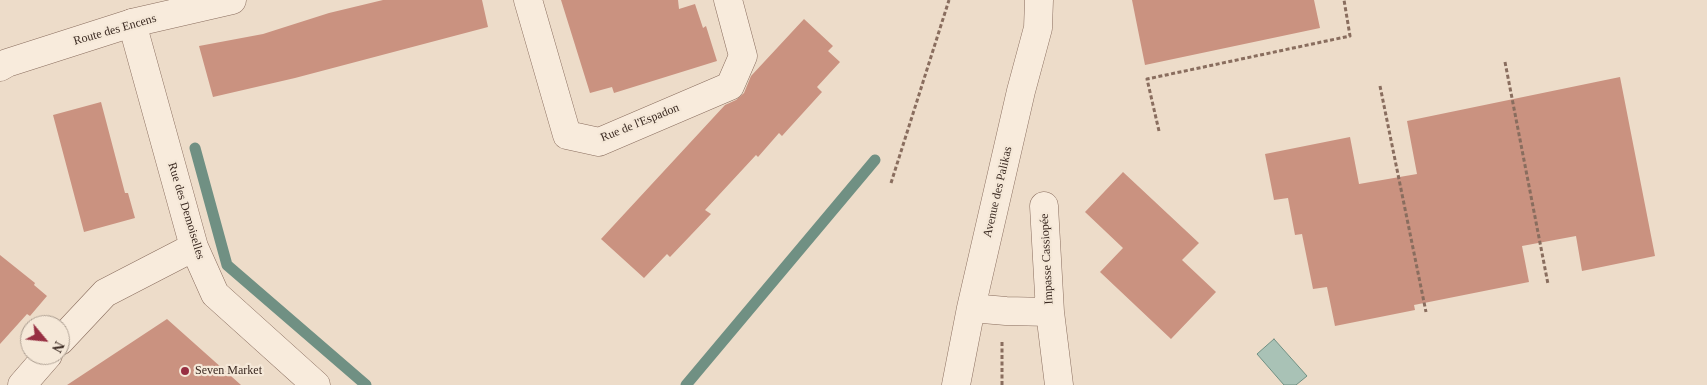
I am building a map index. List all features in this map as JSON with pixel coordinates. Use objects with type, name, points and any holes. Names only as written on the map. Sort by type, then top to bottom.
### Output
[{"type":"street","name":"Route des Encens","points":[[0,67],[7,63],[132,23],[232,0]]},
{"type":"street","name":"Rue de l'Espadon","points":[[528,0],[567,134],[599,142],[730,86],[743,56],[728,0]]},
{"type":"street","name":"Avenue des Palikas","points":[[956,385],[971,308],[1021,91],[1038,28],[1039,0]]},
{"type":"street","name":"Rue des Demoiselles","points":[[132,23],[194,246],[215,294],[316,385]]},
{"type":"street","name":"Impasse Cassiopée","points":[[1044,206],[1050,312],[1059,385]]},
{"type":"street","points":[[70,330],[105,293],[194,246]]},
{"type":"street","name":"Impasse Cassiopée","points":[[971,308],[1050,312]]},
{"type":"street","points":[[22,385],[39,365]]},
{"type":"path","points":[[891,183],[949,0]]},
{"type":"path","points":[[1159,131],[1147,79],[1350,36],[1344,0]]},
{"type":"path","points":[[1505,62],[1548,284]]},
{"type":"path","points":[[1380,86],[1426,312]]},
{"type":"path","points":[[998,385],[1002,383],[1002,338]]},
{"type":"shaded area","points":[[1274,339],[1307,376],[1296,385],[1284,385],[1257,354]]},
{"type":"building","points":[[383,0],[482,0],[488,27],[295,78],[213,97],[199,46],[263,34],[329,13]]},
{"type":"building","points":[[561,0],[678,0],[679,9],[695,4],[703,28],[706,26],[717,61],[614,93],[612,87],[590,93]]},
{"type":"building","points":[[1132,0],[1314,0],[1320,28],[1145,65]]},
{"type":"building","points":[[804,19],[833,46],[828,51],[840,62],[817,87],[822,92],[782,136],[779,133],[758,157],[756,155],[705,210],[711,214],[670,257],[667,254],[644,278],[601,239],[725,105],[736,100],[744,93],[751,76]]},
{"type":"building","points":[[1620,77],[1655,256],[1582,271],[1576,236],[1522,246],[1529,282],[1414,305],[1415,310],[1335,326],[1327,287],[1313,289],[1302,234],[1295,235],[1288,198],[1274,200],[1265,154],[1350,137],[1359,184],[1417,174],[1407,121]]},
{"type":"building","points":[[101,102],[125,193],[128,193],[135,218],[84,232],[53,115]]},
{"type":"building","points":[[1123,172],[1199,243],[1182,260],[1216,292],[1171,339],[1100,272],[1123,248],[1085,212]]},
{"type":"building","points":[[0,255],[35,283],[34,285],[47,296],[31,315],[20,315],[20,322],[0,344]]},
{"type":"building","points":[[167,319],[241,385],[67,385]]},
{"type":"waterway","points":[[195,148],[227,265],[366,385]]},
{"type":"waterway","points":[[686,385],[875,160]]},
{"type":"place","name":"Seven Market","points":[[185,371]]}]
